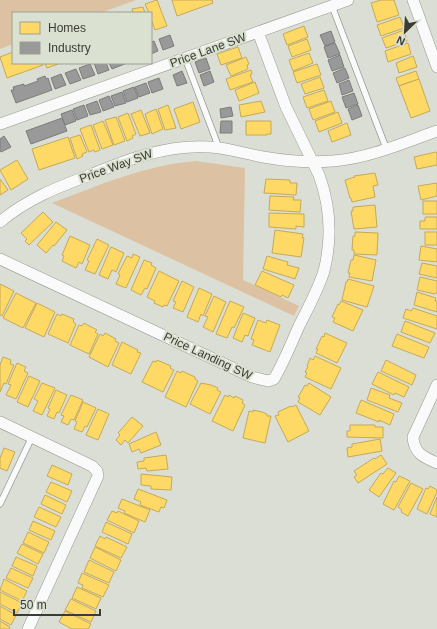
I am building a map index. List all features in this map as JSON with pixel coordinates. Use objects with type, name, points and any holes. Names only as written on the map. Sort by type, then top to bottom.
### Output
[{"type":"street","name":"Price Lane SW","points":[[0,124],[348,0]]},
{"type":"street","points":[[413,0],[437,67]]},
{"type":"street","points":[[258,32],[286,107],[313,162]]},
{"type":"street","name":"Price Way SW","points":[[0,222],[12,212],[39,196],[132,158],[163,150],[197,147],[219,148],[263,158],[313,162],[334,161],[350,159],[437,131]]},
{"type":"street","name":"Price Landing SW","points":[[0,259],[252,377],[268,381],[274,378],[278,372],[324,271],[329,238],[328,218],[323,186],[313,162]]},
{"type":"street","points":[[437,385],[413,437],[414,446],[418,453],[437,463]]},
{"type":"street","points":[[0,422],[92,466],[97,471],[98,476],[96,484],[28,629]]},
{"type":"lane","points":[[332,6],[386,148]]},
{"type":"lane","points":[[185,58],[219,148]]},
{"type":"lane","points":[[0,504],[32,437]]},
{"type":"shaded area","points":[[0,0],[136,0],[103,12],[12,12],[12,44],[0,49]]},
{"type":"shaded area","points":[[196,161],[245,168],[243,280],[299,306],[294,316],[52,203],[141,171],[177,163]]},
{"type":"building: Homes","points":[[157,0],[167,26],[155,30],[152,22],[152,12],[149,12],[145,4]]},
{"type":"building: Homes","points":[[172,0],[212,0],[213,3],[177,16]]},
{"type":"building: Homes","points":[[381,0],[394,0],[399,15],[377,22],[371,3]]},
{"type":"building: Homes","points":[[143,7],[145,12],[133,12],[132,9]]},
{"type":"building: Homes","points":[[400,17],[404,28],[381,36],[377,25]]},
{"type":"building: Homes","points":[[304,26],[308,37],[287,45],[283,34]]},
{"type":"building: Homes","points":[[404,30],[407,41],[386,48],[382,38]]},
{"type":"building: Homes","points":[[307,39],[311,50],[292,57],[288,46]]},
{"type":"building: Homes","points":[[408,43],[411,54],[388,62],[385,51]]},
{"type":"building: Homes","points":[[238,47],[242,58],[221,65],[217,54]]},
{"type":"building: Homes","points":[[12,52],[12,64],[43,65],[7,78],[0,57]]},
{"type":"building: Homes","points":[[309,53],[313,63],[293,71],[289,60]]},
{"type":"building: Homes","points":[[413,56],[417,67],[399,73],[396,63]]},
{"type":"building: Homes","points":[[246,57],[249,64],[247,65],[248,69],[231,76],[226,65]]},
{"type":"building: Homes","points":[[45,64],[58,64],[47,68]]},
{"type":"building: Homes","points":[[317,64],[321,75],[297,83],[293,72]]},
{"type":"building: Homes","points":[[251,70],[252,74],[250,75],[253,82],[230,90],[226,79]]},
{"type":"building: Homes","points":[[416,71],[419,79],[399,86],[396,78]]},
{"type":"building: Homes","points":[[320,77],[324,88],[305,94],[301,84]]},
{"type":"building: Homes","points":[[419,79],[430,111],[411,118],[399,86]]},
{"type":"building: Homes","points":[[255,82],[259,93],[239,101],[235,90]]},
{"type":"building: Homes","points":[[324,90],[328,101],[307,108],[303,97]]},
{"type":"building: Homes","points":[[261,101],[265,112],[241,117],[239,105]]},
{"type":"building: Homes","points":[[331,101],[335,112],[313,120],[309,109]]},
{"type":"building: Homes","points":[[193,102],[200,122],[181,129],[174,109]]},
{"type":"building: Homes","points":[[168,105],[176,128],[165,130],[158,109]]},
{"type":"building: Homes","points":[[156,109],[163,129],[152,134],[145,114]]},
{"type":"building: Homes","points":[[141,110],[150,133],[140,136],[131,114]]},
{"type":"building: Homes","points":[[338,112],[342,123],[319,132],[315,121]]},
{"type":"building: Homes","points":[[128,113],[136,134],[132,136],[133,138],[127,141],[118,117]]},
{"type":"building: Homes","points":[[116,117],[125,141],[114,145],[105,120]]},
{"type":"building: Homes","points":[[103,121],[113,145],[102,149],[93,125]]},
{"type":"building: Homes","points":[[246,121],[271,121],[271,134],[246,135]]},
{"type":"building: Homes","points":[[347,123],[351,135],[332,142],[328,131]]},
{"type":"building: Homes","points":[[91,125],[100,150],[95,152],[94,150],[89,152],[80,129]]},
{"type":"building: Homes","points":[[80,135],[87,152],[82,154],[83,156],[77,159],[70,138]]},
{"type":"building: Homes","points":[[68,137],[75,158],[39,170],[32,149]]},
{"type":"building: Homes","points":[[436,152],[437,165],[417,169],[414,157]]},
{"type":"building: Homes","points":[[17,160],[28,179],[11,190],[0,170]]},
{"type":"building: Homes","points":[[375,173],[378,185],[373,186],[375,197],[352,202],[345,180],[355,177],[354,176]]},
{"type":"building: Homes","points":[[0,179],[8,190],[0,195]]},
{"type":"building: Homes","points":[[266,179],[290,180],[290,183],[297,183],[296,195],[264,193]]},
{"type":"building: Homes","points":[[437,183],[437,196],[421,200],[418,186]]},
{"type":"building: Homes","points":[[270,196],[294,197],[293,200],[301,200],[300,212],[269,210]]},
{"type":"building: Homes","points":[[423,201],[437,201],[437,214],[423,214]]},
{"type":"building: Homes","points":[[375,205],[377,227],[354,229],[351,211],[353,211],[353,207]]},
{"type":"building: Homes","points":[[43,212],[53,222],[29,245],[25,241],[27,239],[21,233]]},
{"type":"building: Homes","points":[[269,213],[304,214],[304,227],[296,226],[296,229],[269,227]]},
{"type":"building: Homes","points":[[425,217],[437,217],[437,229],[420,229],[420,221],[425,221]]},
{"type":"building: Homes","points":[[56,222],[67,230],[46,253],[37,245]]},
{"type":"building: Homes","points":[[275,230],[303,234],[302,238],[304,238],[301,257],[272,253]]},
{"type":"building: Homes","points":[[355,232],[378,233],[377,255],[354,254],[354,250],[352,250],[353,236],[355,236]]},
{"type":"building: Homes","points":[[425,232],[437,232],[437,245],[425,245]]},
{"type":"building: Homes","points":[[70,236],[90,245],[82,264],[79,262],[76,268],[62,261],[64,256],[62,255]]},
{"type":"building: Homes","points":[[97,239],[109,245],[95,274],[85,270],[89,261],[87,260]]},
{"type":"building: Homes","points":[[421,246],[437,249],[437,262],[419,260]]},
{"type":"building: Homes","points":[[111,247],[124,253],[116,272],[112,270],[108,279],[99,275]]},
{"type":"building: Homes","points":[[133,254],[140,257],[126,288],[116,284],[120,275],[118,274],[127,256],[132,258]]},
{"type":"building: Homes","points":[[354,255],[376,260],[372,281],[349,277],[350,273],[348,273],[351,260],[353,260]]},
{"type":"building: Homes","points":[[267,256],[288,262],[287,265],[299,268],[295,279],[263,269]]},
{"type":"building: Homes","points":[[144,260],[152,263],[151,265],[156,268],[147,289],[145,288],[141,295],[131,290]]},
{"type":"building: Homes","points":[[422,263],[437,266],[437,278],[419,274]]},
{"type":"building: Homes","points":[[159,271],[179,281],[167,306],[164,305],[163,307],[154,303],[155,301],[147,297]]},
{"type":"building: Homes","points":[[262,271],[294,285],[288,298],[282,295],[281,297],[255,285]]},
{"type":"building: Homes","points":[[420,277],[437,281],[437,293],[435,294],[417,290]]},
{"type":"building: Homes","points":[[348,279],[374,286],[367,307],[342,300]]},
{"type":"building: Homes","points":[[182,281],[194,287],[183,312],[173,308],[176,302],[173,301]]},
{"type":"building: Homes","points":[[0,284],[14,291],[2,316],[0,315]]},
{"type":"building: Homes","points":[[199,288],[212,294],[203,316],[201,314],[198,322],[187,317]]},
{"type":"building: Homes","points":[[417,292],[436,298],[435,301],[437,301],[437,312],[414,305]]},
{"type":"building: Homes","points":[[16,293],[36,303],[23,328],[3,318]]},
{"type":"building: Homes","points":[[214,296],[226,302],[213,332],[203,327],[208,317],[205,316]]},
{"type":"building: Homes","points":[[230,301],[244,307],[234,328],[232,327],[227,338],[216,334]]},
{"type":"building: Homes","points":[[341,301],[363,310],[353,331],[333,322],[335,318],[332,317]]},
{"type":"building: Homes","points":[[37,303],[55,312],[44,337],[25,328]]},
{"type":"building: Homes","points":[[413,308],[437,316],[437,329],[403,318],[406,309],[411,311]]},
{"type":"building: Homes","points":[[243,313],[255,318],[248,336],[245,335],[242,342],[233,338]]},
{"type":"building: Homes","points":[[57,314],[61,316],[62,314],[74,319],[73,322],[76,324],[68,343],[48,334]]},
{"type":"building: Homes","points":[[258,320],[266,323],[267,320],[280,325],[270,352],[252,345],[254,340],[251,339]]},
{"type":"building: Homes","points":[[405,321],[435,333],[430,343],[401,332]]},
{"type":"building: Homes","points":[[84,323],[97,330],[95,332],[98,334],[89,354],[70,345],[79,325],[82,326]]},
{"type":"building: Homes","points":[[105,333],[116,339],[115,341],[119,343],[108,367],[89,357],[100,334],[103,336]]},
{"type":"building: Homes","points":[[325,333],[347,343],[337,363],[316,353],[318,349],[316,349]]},
{"type":"building: Homes","points":[[397,334],[429,347],[424,358],[392,346]]},
{"type":"building: Homes","points":[[122,342],[141,353],[131,374],[112,365]]},
{"type":"building: Homes","points":[[315,356],[341,368],[331,389],[305,377],[307,373],[305,372],[310,358],[313,360]]},
{"type":"building: Homes","points":[[3,357],[11,360],[10,364],[14,365],[6,384],[4,383],[0,392],[0,365]]},
{"type":"building: Homes","points":[[157,360],[171,366],[170,368],[174,370],[163,392],[142,382],[153,361],[156,362]]},
{"type":"building: Homes","points":[[386,360],[416,375],[412,385],[381,371]]},
{"type":"building: Homes","points":[[17,363],[26,367],[24,371],[28,373],[16,399],[6,395],[11,385],[8,384]]},
{"type":"building: Homes","points":[[177,371],[181,373],[182,371],[195,377],[198,381],[186,407],[165,397]]},
{"type":"building: Homes","points":[[378,372],[409,387],[404,397],[395,393],[394,395],[372,384]]},
{"type":"building: Homes","points":[[29,376],[40,381],[28,407],[17,402]]},
{"type":"building: Homes","points":[[42,383],[55,388],[42,415],[33,411],[38,401],[34,399]]},
{"type":"building: Homes","points":[[201,383],[218,388],[217,390],[221,392],[210,414],[190,404]]},
{"type":"building: Homes","points":[[309,383],[331,397],[320,415],[298,402],[300,398],[298,397],[305,385],[307,386]]},
{"type":"building: Homes","points":[[371,388],[390,395],[389,398],[402,403],[398,412],[367,400]]},
{"type":"building: Homes","points":[[56,390],[67,395],[59,413],[57,412],[54,419],[47,416],[50,409],[48,408]]},
{"type":"building: Homes","points":[[71,395],[83,400],[74,420],[71,419],[68,425],[61,422],[64,416],[61,415]]},
{"type":"building: Homes","points":[[225,395],[228,397],[229,395],[234,398],[235,396],[243,400],[242,403],[245,405],[233,431],[212,421]]},
{"type":"building: Homes","points":[[361,400],[394,414],[390,425],[356,413]]},
{"type":"building: Homes","points":[[83,402],[96,408],[87,427],[85,426],[82,432],[74,429],[77,422],[75,421]]},
{"type":"building: Homes","points":[[296,405],[309,431],[288,442],[275,416],[279,415],[278,412]]},
{"type":"building: Homes","points":[[98,409],[109,414],[98,440],[86,435]]},
{"type":"building: Homes","points":[[253,410],[267,414],[267,416],[271,416],[265,443],[243,438],[249,411],[253,412]]},
{"type":"building: Homes","points":[[132,417],[143,426],[128,443],[125,440],[121,445],[116,440],[120,435],[118,433]]},
{"type":"building: Homes","points":[[350,425],[375,425],[375,427],[383,427],[383,438],[347,437],[347,431],[350,431]]},
{"type":"building: Homes","points":[[156,432],[161,445],[141,453],[139,449],[132,452],[129,444]]},
{"type":"building: Homes","points":[[380,439],[382,451],[348,457],[347,448],[352,447],[352,444]]},
{"type":"building: Homes","points":[[4,448],[15,452],[7,471],[0,468],[0,458]]},
{"type":"building: Homes","points":[[166,455],[168,469],[147,471],[146,468],[138,469],[137,462],[144,461],[144,458]]},
{"type":"building: Homes","points":[[381,455],[387,464],[358,483],[354,477],[357,475],[354,471]]},
{"type":"building: Homes","points":[[52,465],[72,474],[68,485],[47,476]]},
{"type":"building: Homes","points":[[388,468],[396,473],[379,497],[369,490],[381,473],[383,474]]},
{"type":"building: Homes","points":[[141,474],[172,477],[171,490],[151,489],[151,486],[141,485]]},
{"type":"building: Homes","points":[[399,476],[410,481],[394,510],[383,504],[394,481],[396,482]]},
{"type":"building: Homes","points":[[51,482],[72,491],[67,502],[46,492]]},
{"type":"building: Homes","points":[[411,483],[423,489],[408,516],[401,512],[402,510],[398,507]]},
{"type":"building: Homes","points":[[430,486],[437,490],[437,492],[427,514],[417,509],[426,488],[428,489]]},
{"type":"building: Homes","points":[[138,489],[167,500],[164,508],[161,507],[159,512],[140,505],[141,502],[134,499]]},
{"type":"building: Homes","points":[[45,495],[66,505],[62,514],[41,504]]},
{"type":"building: Homes","points":[[437,497],[437,517],[430,514]]},
{"type":"building: Homes","points":[[122,499],[150,510],[145,522],[124,513],[125,511],[118,508]]},
{"type":"building: Homes","points":[[39,507],[61,517],[56,527],[34,517]]},
{"type":"building: Homes","points":[[112,511],[117,513],[118,511],[139,521],[134,533],[107,520]]},
{"type":"building: Homes","points":[[33,521],[55,531],[51,540],[29,530]]},
{"type":"building: Homes","points":[[106,522],[132,534],[128,544],[102,532]]},
{"type":"building: Homes","points":[[28,532],[49,542],[44,553],[23,543]]},
{"type":"building: Homes","points":[[100,536],[105,539],[106,537],[127,547],[121,558],[95,546]]},
{"type":"building: Homes","points":[[22,544],[43,554],[38,564],[17,553]]},
{"type":"building: Homes","points":[[95,547],[121,560],[116,571],[90,558]]},
{"type":"building: Homes","points":[[16,557],[37,566],[33,576],[12,566]]},
{"type":"building: Homes","points":[[89,560],[114,572],[109,583],[84,572]]},
{"type":"building: Homes","points":[[11,568],[33,578],[28,588],[6,578]]},
{"type":"building: Homes","points":[[82,573],[109,585],[103,597],[82,588],[83,585],[78,583]]},
{"type":"building: Homes","points":[[4,579],[27,591],[22,601],[0,590]]},
{"type":"building: Homes","points":[[77,587],[101,598],[96,609],[72,598]]},
{"type":"building: Homes","points":[[0,592],[22,603],[17,613],[0,604]]},
{"type":"building: Homes","points":[[71,599],[96,611],[91,622],[65,610]]},
{"type":"building: Homes","points":[[0,606],[16,615],[11,625],[0,619]]},
{"type":"building: Homes","points":[[65,611],[91,624],[88,629],[72,629],[59,622]]},
{"type":"building: Homes","points":[[0,621],[10,627],[9,629],[0,629]]},
{"type":"building: Industry","points":[[331,31],[335,42],[325,46],[320,35]]},
{"type":"building: Industry","points":[[170,35],[174,46],[163,50],[159,39]]},
{"type":"building: Industry","points":[[154,41],[158,51],[152,54],[152,42]]},
{"type":"building: Industry","points":[[335,43],[340,54],[328,58],[324,47]]},
{"type":"building: Industry","points":[[340,55],[344,67],[332,71],[328,60]]},
{"type":"building: Industry","points":[[206,58],[210,69],[199,73],[195,62]]},
{"type":"building: Industry","points":[[90,64],[95,75],[83,79],[79,68]]},
{"type":"building: Industry","points":[[94,64],[106,64],[109,70],[98,74]]},
{"type":"building: Industry","points":[[110,64],[124,64],[112,69]]},
{"type":"building: Industry","points":[[345,68],[349,78],[337,83],[333,73]]},
{"type":"building: Industry","points":[[76,69],[81,80],[70,84],[65,73]]},
{"type":"building: Industry","points":[[182,71],[187,83],[177,86],[173,75]]},
{"type":"building: Industry","points":[[210,71],[214,82],[204,86],[200,75]]},
{"type":"building: Industry","points":[[61,74],[66,85],[55,89],[51,78]]},
{"type":"building: Industry","points":[[45,76],[46,79],[48,78],[52,90],[16,103],[11,90],[14,90],[13,87],[24,84],[24,86],[38,81],[37,79]]},
{"type":"building: Industry","points":[[159,78],[163,89],[152,93],[148,82]]},
{"type":"building: Industry","points":[[349,80],[353,91],[342,95],[339,84]]},
{"type":"building: Industry","points":[[146,83],[150,93],[139,97],[135,87]]},
{"type":"building: Industry","points":[[134,87],[138,98],[127,102],[123,91]]},
{"type":"building: Industry","points":[[122,92],[126,103],[115,106],[111,96]]},
{"type":"building: Industry","points":[[354,93],[358,104],[346,108],[342,97]]},
{"type":"building: Industry","points":[[109,96],[114,107],[103,111],[99,100]]},
{"type":"building: Industry","points":[[97,101],[101,112],[90,115],[86,105]]},
{"type":"building: Industry","points":[[84,105],[88,116],[77,120],[73,109]]},
{"type":"building: Industry","points":[[358,105],[362,116],[352,120],[348,109]]},
{"type":"building: Industry","points":[[231,107],[233,116],[221,118],[220,109]]},
{"type":"building: Industry","points":[[72,110],[76,121],[65,125],[61,114]]},
{"type":"building: Industry","points":[[62,118],[67,131],[31,144],[26,131]]},
{"type":"building: Industry","points":[[221,121],[232,121],[232,133],[220,133]]},
{"type":"building: Industry","points":[[4,136],[11,147],[1,152],[0,139]]}]
